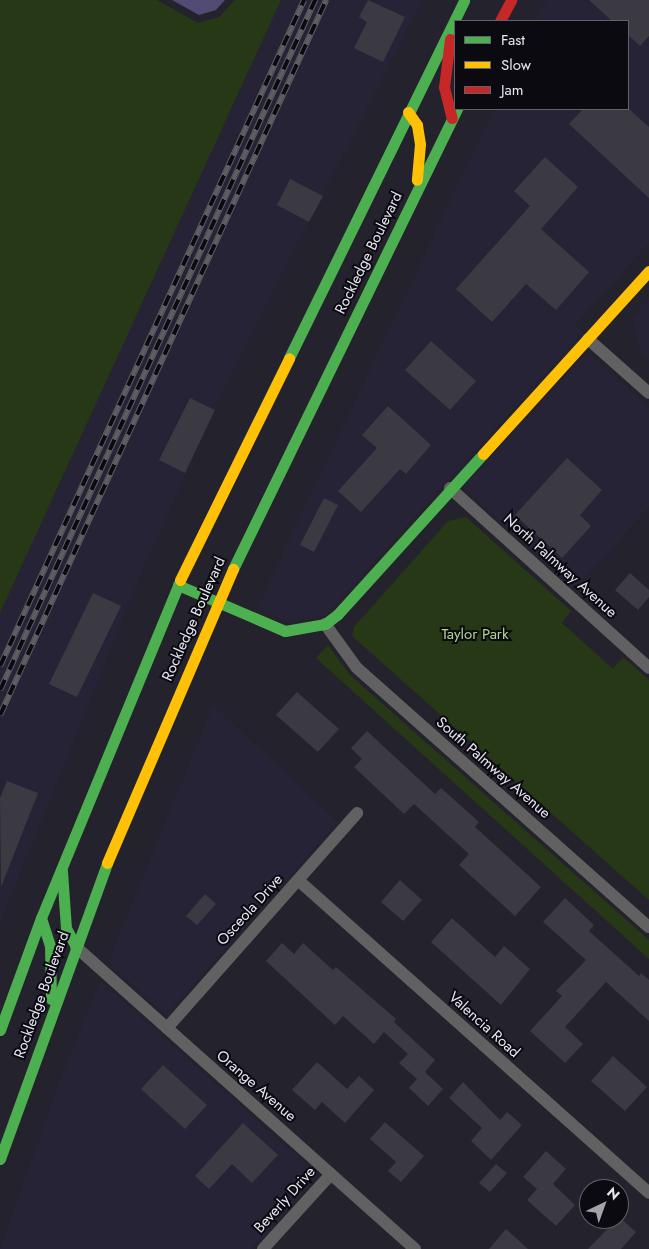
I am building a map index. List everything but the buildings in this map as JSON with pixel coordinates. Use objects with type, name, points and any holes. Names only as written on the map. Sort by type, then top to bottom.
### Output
[{"type":"main road","name":"Rockledge Boulevard","points":[[0,1030],[40,918],[178,585],[464,0]]},
{"type":"main road","points":[[501,20],[511,0]]},
{"type":"main road","points":[[451,24],[444,87],[454,114]]},
{"type":"main road","points":[[408,112],[417,125],[420,144],[416,192]]},
{"type":"main road","name":"Rockledge Boulevard","points":[[0,1159],[76,946],[138,786],[217,601],[454,114]]},
{"type":"main road","points":[[178,585],[285,631],[325,624],[338,615],[450,488],[649,271]]},
{"type":"main road","points":[[61,866],[66,928],[76,946]]},
{"type":"main road","points":[[40,918],[52,966],[51,1014]]},
{"type":"street","points":[[588,339],[649,393]]},
{"type":"street","name":"North Palmway Avenue","points":[[450,488],[649,668]]},
{"type":"street","name":"South Palmway Avenue","points":[[325,624],[357,668],[649,927]]},
{"type":"street","name":"Osceola Drive","points":[[166,1028],[358,813]]},
{"type":"street","name":"Valencia Road","points":[[298,880],[649,1193]]},
{"type":"street","name":"Orange Avenue","points":[[76,946],[415,1249]]},
{"type":"street","name":"Beverly Drive","points":[[263,1249],[331,1174]]},
{"type":"shaded area","points":[[172,0],[225,0],[216,10],[199,15]]},
{"type":"shaded area","points":[[281,0],[422,0],[222,392],[138,581],[0,923],[0,613]]},
{"type":"shaded area","points":[[547,0],[649,0],[649,243],[575,325],[582,333],[332,608],[322,616],[287,622],[258,606],[494,110],[629,110],[629,20],[537,20]]},
{"type":"shaded area","points":[[649,298],[649,360],[640,352],[632,317]]},
{"type":"shaded area","points":[[587,352],[649,407],[649,507],[575,589],[463,487]]},
{"type":"shaded area","points":[[213,705],[338,822],[166,1015],[108,962]]},
{"type":"shaded area","points":[[100,981],[318,1175],[251,1249],[0,1249],[59,1082]]},
{"type":"green space","points":[[0,0],[157,0],[198,23],[219,17],[235,0],[281,0],[0,613]]},
{"type":"green space","name":"Taylor Park","points":[[466,517],[571,611],[562,623],[613,669],[623,657],[649,680],[649,900],[352,636],[354,627],[448,521]]},
{"type":"green space","points":[[328,645],[350,675],[649,940],[649,959],[316,658]]},
{"type":"railway","points":[[0,666],[304,0]]},
{"type":"railway","points":[[0,690],[315,0]]},
{"type":"railway","points":[[0,715],[326,0]]},
{"type":"traffic: fast","points":[[454,20],[464,0]]},
{"type":"traffic: fast","points":[[289,358],[454,20]]},
{"type":"traffic: fast","points":[[233,569],[457,110]]},
{"type":"traffic: fast","points":[[178,585],[285,631],[325,624],[337,615],[483,454]]},
{"type":"traffic: fast","points":[[0,1030],[41,918],[180,580]]},
{"type":"traffic: fast","points":[[0,1159],[107,863]]},
{"type":"traffic: fast","points":[[62,871],[66,928],[76,947]]},
{"type":"traffic: fast","points":[[41,918],[50,946],[51,999]]},
{"type":"traffic: slow","points":[[408,112],[417,125],[420,144],[417,180]]},
{"type":"traffic: slow","points":[[483,454],[649,271]]},
{"type":"traffic: slow","points":[[180,580],[289,358]]},
{"type":"traffic: slow","points":[[107,863],[233,569]]},
{"type":"traffic: jam","points":[[501,20],[511,0]]},
{"type":"traffic: jam","points":[[450,39],[444,87],[452,118]]}]
